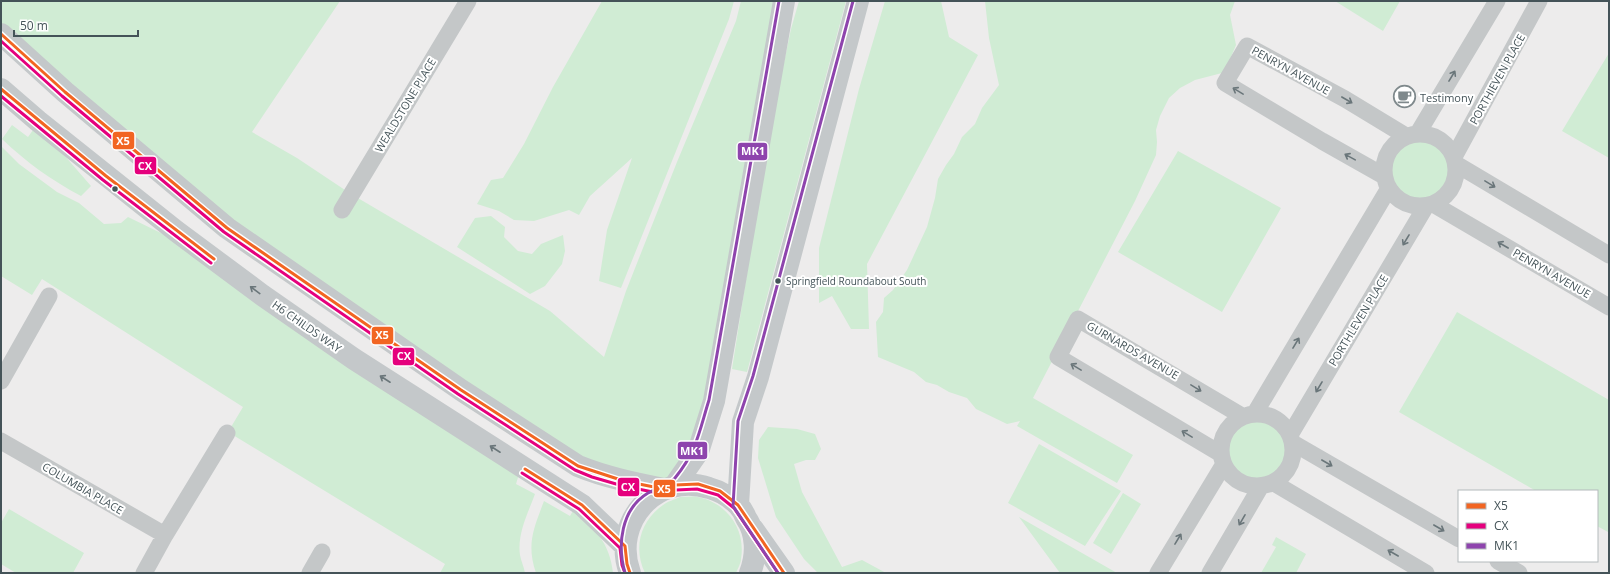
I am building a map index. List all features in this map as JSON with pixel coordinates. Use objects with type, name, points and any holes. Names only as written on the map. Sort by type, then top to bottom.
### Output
[{"type":"street","name":"WEALDSTONE PLACE","points":[[342,210],[468,1]]},
{"type":"street","points":[[630,573],[627,564],[625,546],[628,528],[636,512],[648,499],[669,487],[698,452],[714,401],[784,1]]},
{"type":"street","points":[[738,505],[743,422],[758,377],[858,1]]},
{"type":"street","points":[[1412,135],[1497,1]]},
{"type":"street","name":"PORTHIEVEN PLACE","points":[[1455,160],[1539,1]]},
{"type":"street","points":[[1,34],[65,92],[227,228],[461,390],[578,466],[593,472],[624,481],[669,487],[698,484],[720,491],[738,505],[784,573]]},
{"type":"street","name":"PENRYN AVENUE","points":[[1386,182],[1322,141],[1225,83],[1247,46],[1412,135]]},
{"type":"street","name":"H6 CHILDS WAY","points":[[1,89],[38,121],[176,231],[262,295],[354,359],[582,504],[625,546]]},
{"type":"street","points":[[1412,135],[1429,135],[1440,139],[1448,147],[1455,160],[1456,177],[1452,188],[1444,198],[1430,205],[1415,206],[1405,203],[1396,197],[1386,182],[1384,163],[1388,152],[1396,142],[1412,135]]},
{"type":"street","points":[[1455,160],[1609,255]]},
{"type":"street","points":[[1248,414],[1386,182]]},
{"type":"street","name":"PENRYN AVENUE","points":[[1430,205],[1609,307]]},
{"type":"street","name":"PORTHLEVEN PLACE","points":[[1292,439],[1430,205]]},
{"type":"street","points":[[1,381],[49,296]]},
{"type":"street","name":"GURNARDS AVENUE","points":[[1222,459],[1058,357],[1078,319],[1248,414]]},
{"type":"street","points":[[1210,573],[1268,484],[1284,474],[1290,465],[1293,454],[1292,439],[1284,425],[1276,418],[1266,414],[1248,414],[1232,422],[1225,431],[1221,442],[1222,459],[1230,474],[1239,481],[1250,485],[1268,484],[1426,573]]},
{"type":"street","points":[[144,573],[165,535],[227,433]]},
{"type":"street","points":[[1292,439],[1458,538]]},
{"type":"street","name":"COLUMBIA PLACE","points":[[1,441],[165,535]]},
{"type":"street","points":[[1158,573],[1222,459]]},
{"type":"street","points":[[750,524],[755,543],[754,563],[750,573]]},
{"type":"street","points":[[310,573],[322,552]]},
{"type":"street","points":[[1500,562],[1519,573]]},
{"type":"green space","points":[[1,1],[340,1],[252,132],[297,158],[351,194],[550,311],[604,357],[626,291],[677,162],[736,21],[741,1],[784,1],[714,401],[675,485],[593,472],[227,227],[1,34]]},
{"type":"green space","points":[[602,1],[734,1],[729,19],[621,288],[599,281],[607,230],[632,158],[590,196],[579,215],[569,210],[534,221],[514,220],[499,211],[477,204],[491,180],[503,178],[524,144],[553,87]]},
{"type":"green space","points":[[799,1],[846,1],[747,372],[732,369],[768,139],[791,29]]},
{"type":"green space","points":[[885,1],[941,1],[949,37],[978,55],[867,264],[869,329],[851,329],[832,296],[819,303],[819,248],[859,89]]},
{"type":"green space","points":[[985,1],[1235,1],[1230,15],[1236,45],[1228,64],[1222,73],[1195,80],[1180,88],[1169,98],[1160,116],[1156,130],[1156,155],[1135,201],[1033,398],[1133,455],[1117,483],[1017,426],[1020,421],[1007,424],[976,409],[967,398],[949,392],[937,385],[926,382],[914,372],[878,357],[876,322],[883,312],[884,298],[893,290],[907,270],[927,227],[935,198],[938,179],[954,154],[962,137],[975,124],[982,108],[999,85],[989,38]]},
{"type":"green space","points":[[1335,1],[1400,1],[1383,31]]},
{"type":"green space","points":[[1609,53],[1609,158],[1562,131]]},
{"type":"green space","points":[[12,125],[28,137],[33,130],[64,155],[91,186],[81,196],[59,184],[30,163],[2,139]]},
{"type":"green space","points":[[1413,140],[1425,140],[1436,145],[1444,153],[1449,164],[1447,182],[1436,195],[1425,200],[1413,200],[1402,195],[1394,187],[1389,176],[1389,164],[1394,153],[1402,145]]},
{"type":"green space","points":[[1,146],[19,164],[57,192],[79,203],[104,224],[121,223],[128,217],[163,234],[519,474],[516,484],[535,494],[520,539],[520,555],[525,573],[440,573],[445,564],[228,432],[243,407],[42,279],[32,295],[1,276]]},
{"type":"green space","points":[[1178,151],[1281,208],[1222,312],[1118,252]]},
{"type":"green space","points":[[491,216],[505,227],[504,237],[518,251],[532,254],[541,244],[563,235],[565,251],[562,264],[545,286],[530,294],[457,247],[475,218]]},
{"type":"green space","points":[[1457,312],[1609,400],[1608,532],[1598,527],[1598,490],[1534,490],[1399,412]]},
{"type":"green space","points":[[1251,420],[1263,420],[1274,425],[1282,433],[1287,444],[1285,462],[1274,475],[1263,480],[1251,480],[1240,475],[1232,467],[1227,456],[1227,444],[1232,433],[1240,425]]},
{"type":"green space","points":[[768,427],[797,429],[815,434],[821,449],[815,460],[806,460],[794,464],[802,492],[842,567],[862,560],[886,573],[818,573],[804,559],[776,517],[758,458],[759,440]]},
{"type":"green space","points":[[1039,444],[1121,491],[1085,546],[1008,503]]},
{"type":"green space","points":[[1123,493],[1141,504],[1111,554],[1093,543]]},
{"type":"green space","points":[[680,497],[696,497],[708,500],[726,511],[732,519],[737,528],[742,548],[740,562],[736,573],[645,573],[641,564],[639,545],[644,527],[655,511],[665,504]]},
{"type":"green space","points":[[544,501],[570,516],[574,509],[589,523],[600,537],[609,553],[613,573],[536,573],[533,563],[532,536]]},
{"type":"green space","points":[[9,509],[84,553],[73,573],[16,573],[1,564],[1,523]]},
{"type":"green space","points":[[1019,517],[1117,573],[1060,573]]},
{"type":"green space","points":[[1276,537],[1306,554],[1296,573],[1261,573],[1276,547],[1272,545]]},
{"type":"transit line","name":"MK1","points":[[625,573],[621,551],[623,528],[627,518],[632,508],[639,500],[648,493],[672,481],[682,468],[693,450],[709,400],[779,1]]},
{"type":"transit line","name":"MK1","points":[[778,573],[733,506],[738,421],[753,376],[853,1]]},
{"type":"transit line","name":"X5","points":[[1,34],[65,92],[227,228],[461,390],[578,466],[624,481],[664,489],[675,485],[698,484],[720,491],[738,505],[784,573]]},
{"type":"transit line","name":"CX","points":[[1,41],[62,96],[224,232],[458,394],[575,470],[592,477],[623,486],[663,494],[676,490],[697,489],[718,495],[734,508],[778,573]]},
{"type":"transit line","name":"X5","points":[[1,89],[106,176],[214,259]]},
{"type":"transit line","name":"CX","points":[[1,96],[103,180],[211,263]]},
{"type":"transit line","name":"X5","points":[[525,469],[582,505],[625,546],[627,564],[630,573]]},
{"type":"transit line","name":"CX","points":[[522,473],[579,509],[620,548],[622,565],[625,573]]},
{"type":"place","name":"Testimony","points":[[1404,97]]},
{"type":"place","name":"Springfield Roundabout South","points":[[778,281]]}]
